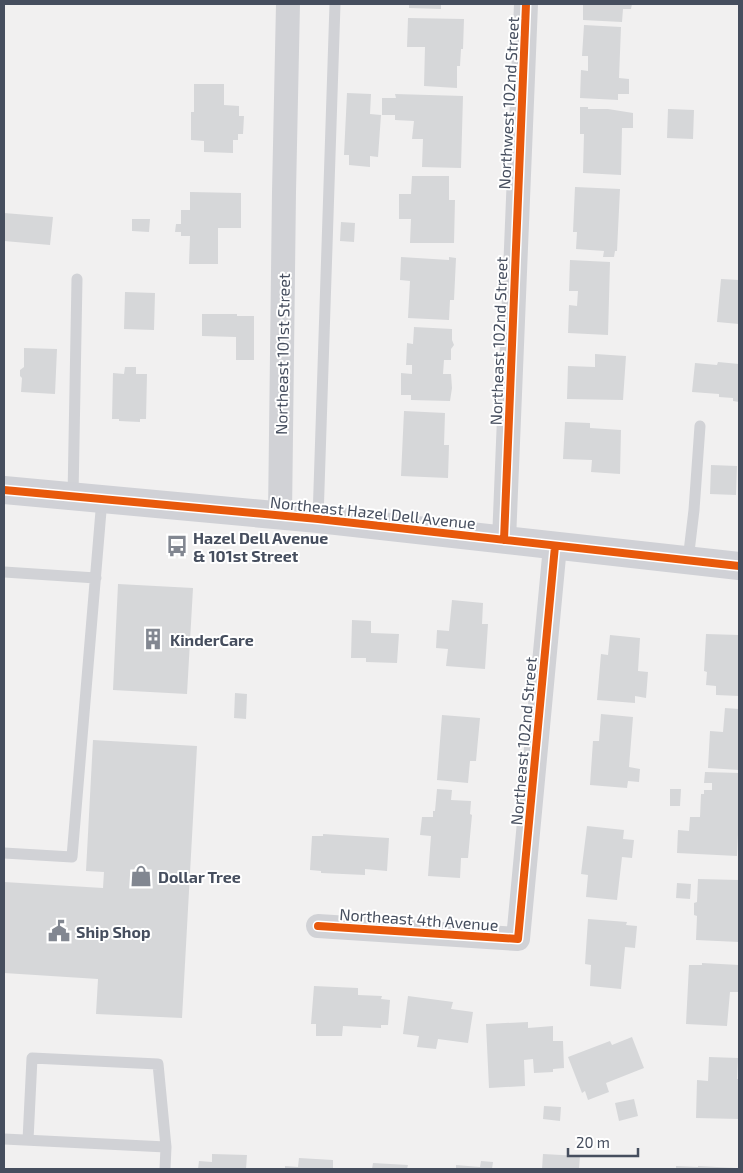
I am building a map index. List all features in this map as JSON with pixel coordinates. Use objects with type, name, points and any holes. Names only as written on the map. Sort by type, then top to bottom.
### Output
[{"type":"street","name":"Northeast 101st Street","points":[[280,516],[288,4]]},
{"type":"street","name":"Northwest 102nd Street","points":[[517,203],[526,4]]},
{"type":"street","name":"Northeast 102nd Street","points":[[504,540],[517,203]]},
{"type":"street","name":"Northeast Hazel Dell Avenue","points":[[4,490],[318,519],[739,566]]},
{"type":"street","name":"Northeast 102nd Street","points":[[518,939],[555,546]]},
{"type":"street","name":"Northeast 4th Avenue","points":[[318,926],[518,939]]},
{"type":"lane","points":[[318,519],[335,4]]},
{"type":"lane","points":[[73,496],[77,279]]},
{"type":"lane","points":[[688,560],[694,510],[700,426]]},
{"type":"lane","points":[[4,853],[72,856],[102,499]]},
{"type":"lane","points":[[4,572],[96,578]]},
{"type":"lane","points":[[28,1140],[32,1058],[158,1064],[166,1147],[165,1169]]},
{"type":"lane","points":[[4,1139],[166,1147]]},
{"type":"building","points":[[409,4],[441,4],[441,9],[409,8]]},
{"type":"building","points":[[583,4],[632,4],[631,9],[623,9],[622,22],[583,20]]},
{"type":"building","points":[[408,18],[464,19],[463,49],[461,49],[460,66],[457,66],[457,88],[424,86],[425,47],[407,47]]},
{"type":"building","points":[[584,25],[621,27],[619,78],[629,79],[629,94],[618,94],[618,100],[580,98],[581,70],[588,71],[588,56],[582,56]]},
{"type":"building","points":[[194,84],[224,84],[224,105],[239,106],[239,116],[244,116],[243,134],[238,134],[238,140],[233,140],[233,153],[204,152],[204,141],[191,140]]},
{"type":"building","points":[[347,93],[371,94],[370,114],[381,115],[378,157],[370,156],[370,167],[349,165],[349,155],[344,155]]},
{"type":"building","points":[[395,94],[463,96],[461,168],[422,167],[423,139],[412,139],[414,121],[395,120],[395,115],[382,115],[382,98],[396,98]]},
{"type":"building","points":[[580,107],[633,113],[633,128],[622,128],[621,175],[583,173],[584,134],[580,134]]},
{"type":"building","points":[[668,109],[694,110],[693,139],[667,138]]},
{"type":"building","points":[[412,176],[449,176],[449,200],[455,200],[454,243],[410,243],[411,219],[399,219],[399,194],[411,194]]},
{"type":"building","points":[[575,187],[620,189],[617,251],[615,251],[614,257],[603,257],[604,251],[576,249],[577,232],[573,232]]},
{"type":"building","points":[[190,192],[241,193],[241,228],[218,228],[218,264],[189,264],[190,236],[181,236],[181,232],[175,232],[176,224],[181,224],[181,210],[190,210]]},
{"type":"building","points":[[4,213],[53,217],[50,245],[4,241]]},
{"type":"building","points":[[132,219],[150,219],[149,232],[132,231]]},
{"type":"building","points":[[341,222],[355,223],[354,242],[340,241]]},
{"type":"building","points":[[401,257],[449,260],[449,257],[456,258],[454,300],[450,300],[449,320],[408,318],[410,281],[400,280]]},
{"type":"building","points":[[570,260],[610,262],[608,335],[568,333],[569,305],[577,306],[578,291],[569,291]]},
{"type":"building","points":[[721,279],[739,280],[739,324],[717,322]]},
{"type":"building","points":[[125,292],[155,293],[154,330],[124,329]]},
{"type":"building","points":[[202,314],[254,316],[254,360],[236,360],[236,337],[202,336]]},
{"type":"building","points":[[414,327],[452,329],[454,345],[451,349],[451,360],[444,360],[443,374],[451,374],[452,388],[450,401],[411,400],[411,395],[401,395],[401,373],[412,374],[412,365],[406,365],[407,343],[413,344]]},
{"type":"building","points":[[24,348],[57,349],[55,394],[21,392],[22,378],[20,370],[24,367]]},
{"type":"building","points":[[595,354],[626,356],[623,400],[567,399],[568,366],[595,367]]},
{"type":"building","points":[[718,362],[739,364],[739,402],[733,401],[733,398],[719,397],[719,394],[692,392],[695,363],[717,365]]},
{"type":"building","points":[[125,367],[136,367],[136,374],[147,374],[146,419],[140,419],[140,422],[112,419],[113,373],[124,374]]},
{"type":"building","points":[[404,411],[445,413],[444,445],[449,445],[448,478],[401,476]]},
{"type":"building","points":[[565,422],[590,423],[590,428],[621,430],[620,474],[591,472],[592,460],[563,459]]},
{"type":"building","points":[[711,465],[737,466],[736,495],[710,494]]},
{"type":"building","name":"KinderCare","points":[[118,584],[193,588],[187,694],[113,690]]},
{"type":"building","points":[[452,600],[483,603],[482,624],[488,624],[485,669],[446,666],[448,649],[436,648],[437,630],[449,631]]},
{"type":"building","points":[[352,620],[371,621],[371,633],[399,634],[397,663],[366,662],[366,658],[351,658]]},
{"type":"building","points":[[706,634],[739,635],[739,696],[716,695],[716,686],[706,685],[707,672],[704,671]]},
{"type":"building","points":[[610,635],[640,638],[638,671],[648,672],[646,698],[635,696],[635,703],[597,700],[601,654],[608,655]]},
{"type":"building","points":[[235,693],[247,694],[246,719],[234,718]]},
{"type":"building","points":[[725,708],[739,709],[739,770],[708,768],[710,731],[723,732]]},
{"type":"building","points":[[601,714],[633,717],[629,767],[640,769],[639,782],[628,781],[627,788],[590,785],[593,741],[599,741]]},
{"type":"building","points":[[442,715],[480,718],[476,761],[470,761],[468,783],[437,780]]},
{"type":"building","points":[[93,740],[197,746],[182,1018],[96,1014],[98,979],[4,973],[4,882],[103,888],[104,872],[86,871]]},
{"type":"building","points":[[705,772],[739,773],[737,856],[677,853],[678,830],[689,831],[690,817],[700,817],[701,794],[704,794],[704,790],[712,790],[712,783],[704,783]]},
{"type":"building","points":[[437,789],[452,790],[451,800],[471,801],[470,814],[472,815],[468,858],[461,858],[460,878],[428,876],[431,836],[420,835],[422,817],[433,817]]},
{"type":"building","points":[[670,789],[681,789],[680,806],[670,806]]},
{"type":"building","points":[[587,826],[624,830],[623,839],[634,840],[632,858],[622,857],[617,900],[586,897],[588,875],[581,874]]},
{"type":"building","points":[[323,834],[389,838],[387,871],[365,869],[365,875],[321,873],[321,871],[310,870],[312,836],[323,836]]},
{"type":"building","points":[[698,879],[739,880],[739,942],[696,940],[697,916],[694,915],[694,903],[697,902]]},
{"type":"building","points":[[677,883],[691,884],[690,899],[676,898]]},
{"type":"building","points":[[588,919],[627,922],[626,925],[637,926],[635,948],[625,947],[621,989],[590,986],[591,965],[585,964]]},
{"type":"building","points":[[702,963],[739,965],[739,992],[730,992],[727,1026],[686,1024],[689,965],[702,965]]},
{"type":"building","points":[[314,986],[358,988],[358,995],[382,996],[381,999],[390,1000],[388,1025],[381,1025],[381,1028],[343,1026],[342,1036],[316,1036],[316,1024],[311,1024]]},
{"type":"building","points":[[408,996],[453,1002],[451,1009],[473,1012],[468,1043],[438,1039],[436,1049],[417,1047],[419,1036],[403,1034]]},
{"type":"building","points":[[528,1022],[528,1028],[553,1026],[553,1041],[563,1041],[564,1068],[553,1069],[553,1072],[534,1073],[533,1059],[524,1060],[525,1086],[489,1088],[486,1024]]},
{"type":"building","points":[[632,1037],[644,1068],[606,1083],[609,1092],[588,1100],[585,1091],[582,1093],[568,1057],[610,1041],[612,1045]]},
{"type":"building","points":[[709,1057],[738,1058],[739,1119],[696,1118],[697,1080],[708,1081]]},
{"type":"building","points":[[634,1099],[638,1116],[619,1121],[615,1103]]},
{"type":"building","points":[[544,1106],[561,1107],[560,1121],[543,1119]]},
{"type":"building","points":[[212,1154],[247,1155],[246,1169],[198,1169],[199,1161],[212,1162]]},
{"type":"building","points":[[543,1154],[580,1156],[579,1169],[542,1169]]},
{"type":"building","points":[[299,1158],[333,1160],[333,1169],[285,1169],[285,1166],[298,1167]]},
{"type":"building","points":[[481,1161],[493,1162],[492,1169],[456,1169],[456,1165],[480,1167]]},
{"type":"building","points":[[373,1163],[408,1165],[407,1169],[372,1169]]},
{"type":"building","points":[[676,1166],[698,1166],[736,1169],[676,1169]]},
{"type":"cycle path","points":[[504,540],[526,4]]},
{"type":"cycle path","points":[[4,490],[318,519],[739,566]]},
{"type":"cycle path","points":[[318,926],[518,939],[555,546]]},
{"type":"place","name":"Hazel Dell Avenue & 101st Street","points":[[177,546]]},
{"type":"place","name":"KinderCare","points":[[153,639]]},
{"type":"place","name":"Dollar Tree","points":[[141,876]]},
{"type":"place","name":"Ship Shop","points":[[59,931]]}]
